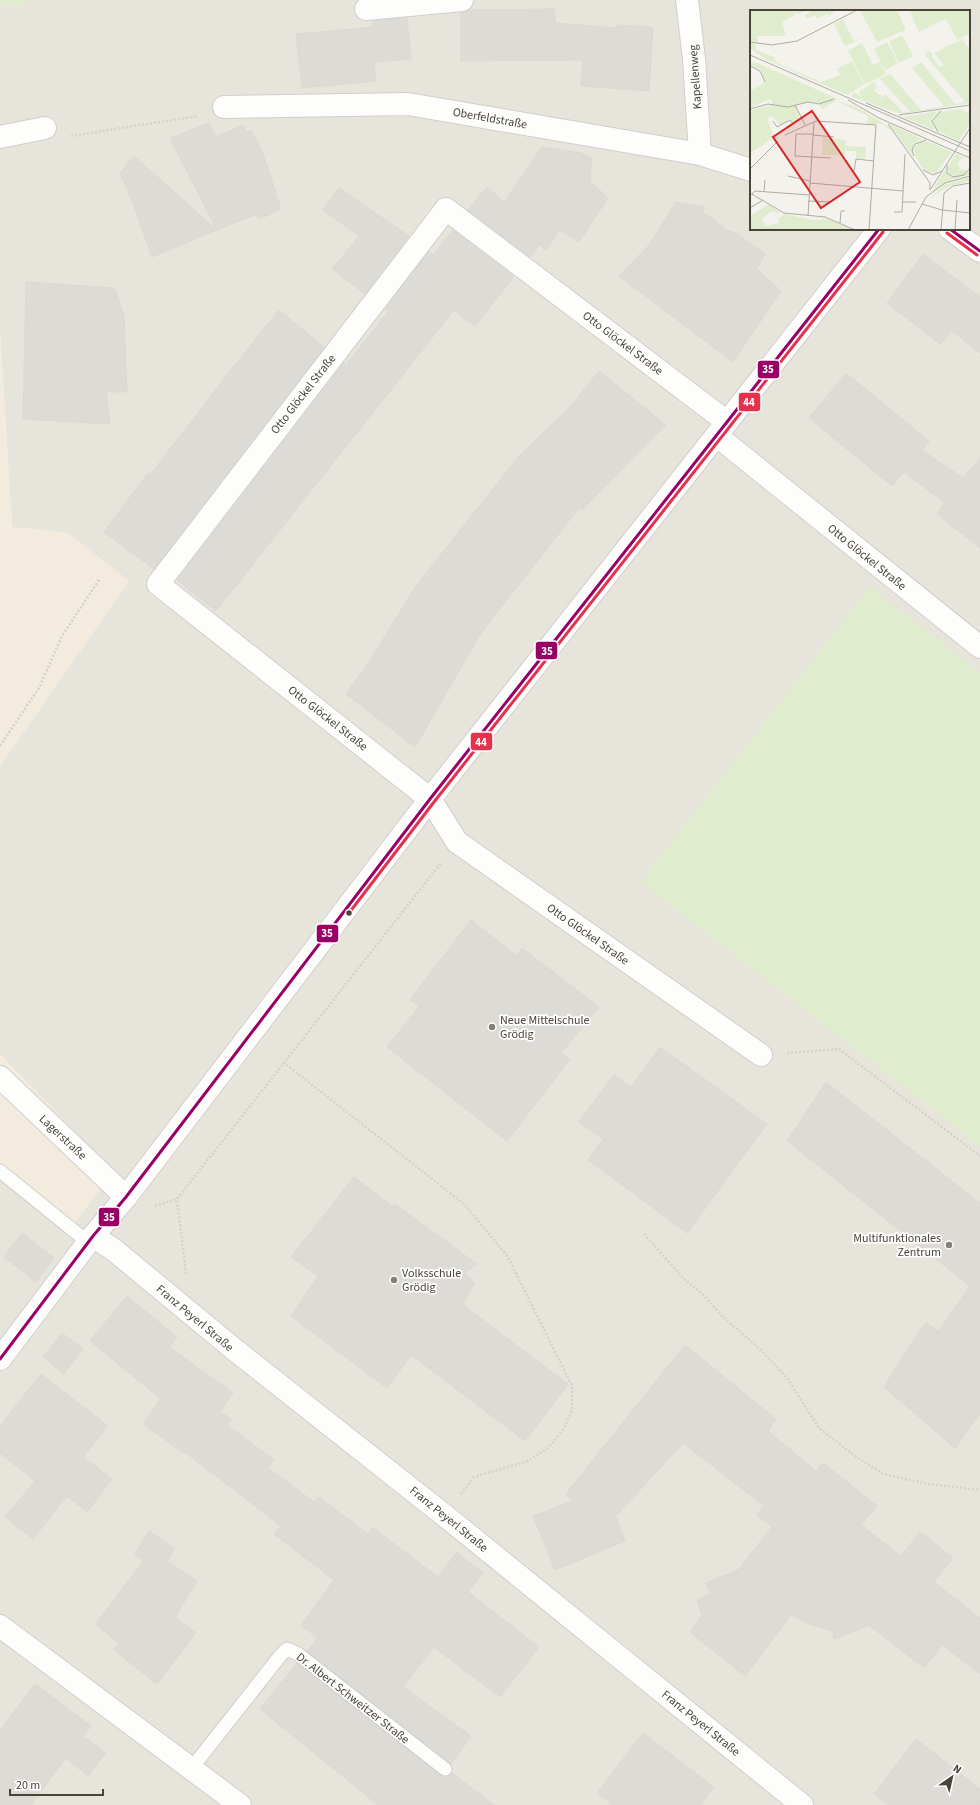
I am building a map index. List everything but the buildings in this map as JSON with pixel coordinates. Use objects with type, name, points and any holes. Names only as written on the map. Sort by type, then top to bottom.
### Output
[{"type":"street","points":[[366,9],[462,0]]},
{"type":"street","name":"Kapellenweg","points":[[687,0],[694,59],[700,154]]},
{"type":"street","name":"Oberfeldstraße","points":[[224,107],[408,104],[700,154],[750,170]]},
{"type":"street","points":[[0,137],[45,128]]},
{"type":"street","name":"Otto Glöckel Straße","points":[[761,1055],[457,842],[430,799],[158,584],[446,209],[722,429],[980,647]]},
{"type":"street","points":[[0,1360],[430,799],[878,230]]},
{"type":"street","points":[[951,230],[980,251]]},
{"type":"street","name":"Lagerstraße","points":[[0,1077],[126,1197]]},
{"type":"street","name":"Franz Peyerl Straße","points":[[91,1240],[114,1250],[235,1350],[444,1515],[802,1805]]},
{"type":"street","points":[[0,1626],[240,1805]]},
{"type":"lane","points":[[0,1171],[91,1240]]},
{"type":"lane","name":"Dr. Albert Schweitzer Straße","points":[[191,1769],[287,1649],[298,1654],[445,1769]]},
{"type":"path","points":[[45,128],[55,138],[201,116],[224,107]]},
{"type":"path","points":[[0,746],[39,688],[62,636],[99,580]]},
{"type":"path","points":[[186,1276],[177,1199],[457,842]]},
{"type":"path","points":[[761,1055],[839,1049],[980,1156]]},
{"type":"path","points":[[283,1062],[464,1204],[508,1257],[572,1386],[572,1410],[564,1429],[548,1448],[528,1461],[474,1477],[444,1515]]},
{"type":"path","points":[[644,1234],[685,1280],[703,1294],[723,1317],[761,1350],[787,1378],[819,1428],[851,1453],[883,1474],[929,1484],[980,1490]]},
{"type":"shaded area","points":[[27,0],[980,0],[980,1805],[0,1805],[0,1166],[114,1172],[0,1054],[0,766],[129,581],[68,533],[12,527],[0,331],[0,5],[27,5]]},
{"type":"shaded area","points":[[0,331],[12,527],[68,533],[129,581],[0,766]]},
{"type":"shaded area","points":[[0,1054],[114,1172],[73,1225],[0,1166]]},
{"type":"green space","points":[[0,0],[27,0],[27,5],[0,5]]},
{"type":"green space","points":[[870,587],[980,673],[980,1146],[641,882]]},
{"type":"transit line","name":"35","points":[[0,1359],[93,1236],[126,1197],[430,799],[878,230]]},
{"type":"transit line","name":"35","points":[[951,230],[980,251]]},
{"type":"transit line","name":"44","points":[[349,913],[434,802],[883,232]]},
{"type":"transit line","name":"44","points":[[947,233],[977,255]]},
{"type":"place","name":"Neue Mittelschule Grödig","points":[[492,1027]]},
{"type":"place","name":"Multifunktionales Zentrum","points":[[949,1245]]},
{"type":"place","name":"Volksschule Grödig","points":[[394,1280]]}]
